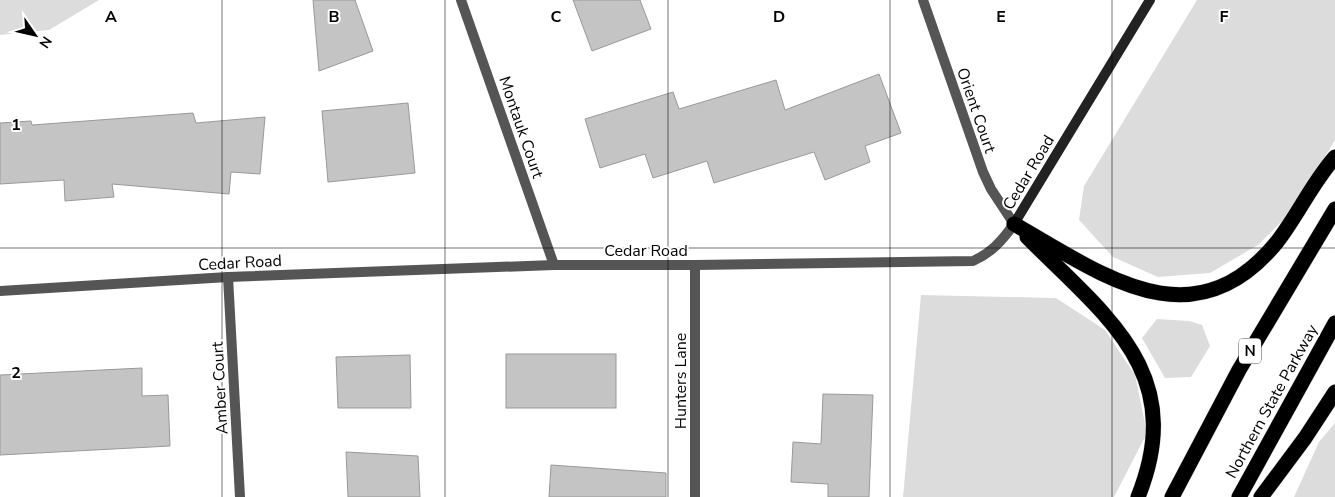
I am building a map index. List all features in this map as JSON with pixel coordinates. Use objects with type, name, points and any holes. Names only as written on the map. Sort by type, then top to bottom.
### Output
[{"type":"highway","points":[[1014,224],[1120,283],[1166,295],[1193,293],[1218,287],[1240,276],[1258,262],[1278,241],[1324,170],[1335,157]]},
{"type":"highway","name":"N","points":[[1172,497],[1238,370],[1335,209]]},
{"type":"highway","points":[[1014,224],[1111,323],[1129,345],[1141,367],[1150,392],[1154,420],[1153,450],[1138,497]]},
{"type":"highway","name":"Northern State Parkway","points":[[1239,497],[1335,323]]},
{"type":"highway","points":[[1261,497],[1305,438],[1335,392]]},
{"type":"street","name":"Montauk Court","points":[[461,0],[554,265]]},
{"type":"street","name":"Orient Court","points":[[923,0],[983,172],[991,189],[1014,224]]},
{"type":"street","name":"Cedar Road","points":[[0,291],[228,278],[554,265],[964,262],[987,254],[1004,238],[1014,224],[1150,0]]},
{"type":"street","name":"Hunters Lane","points":[[695,265],[695,497]]},
{"type":"street","name":"Amber Court","points":[[228,278],[240,497]]},
{"type":"shaded area","points":[[0,0],[99,0],[49,30],[0,35]]},
{"type":"shaded area","points":[[1197,0],[1335,0],[1335,140],[1292,211],[1258,245],[1210,273],[1158,277],[1113,257],[1079,220],[1084,186]]},
{"type":"shaded area","points":[[921,295],[1056,298],[1105,330],[1135,375],[1147,433],[1114,497],[903,497]]},
{"type":"shaded area","points":[[1157,319],[1189,321],[1202,325],[1210,346],[1191,377],[1165,378],[1142,338]]},
{"type":"shaded area","points":[[1335,423],[1335,497],[1294,497],[1319,442]]},
{"type":"building","points":[[313,0],[355,0],[373,51],[319,71]]},
{"type":"building","points":[[573,0],[640,0],[651,29],[592,51]]},
{"type":"building","points":[[879,74],[901,133],[865,146],[870,162],[825,180],[814,152],[714,183],[707,161],[653,178],[645,154],[600,168],[585,119],[673,92],[679,109],[776,80],[785,110]]},
{"type":"building","points":[[408,103],[415,173],[328,182],[322,111]]},
{"type":"building","points":[[193,113],[196,123],[265,117],[260,174],[231,172],[229,194],[112,184],[114,197],[65,201],[64,180],[0,184],[0,123],[31,121],[32,125]]},
{"type":"building","points":[[506,354],[616,354],[616,408],[506,408]]},
{"type":"building","points":[[410,355],[411,408],[338,408],[336,357]]},
{"type":"building","points":[[142,368],[142,396],[168,395],[170,446],[0,455],[0,375]]},
{"type":"building","points":[[823,394],[873,395],[869,497],[828,497],[828,484],[791,482],[793,442],[821,444]]},
{"type":"building","points":[[346,452],[418,456],[420,497],[348,497]]},
{"type":"building","points":[[551,465],[666,473],[666,497],[549,497]]}]
